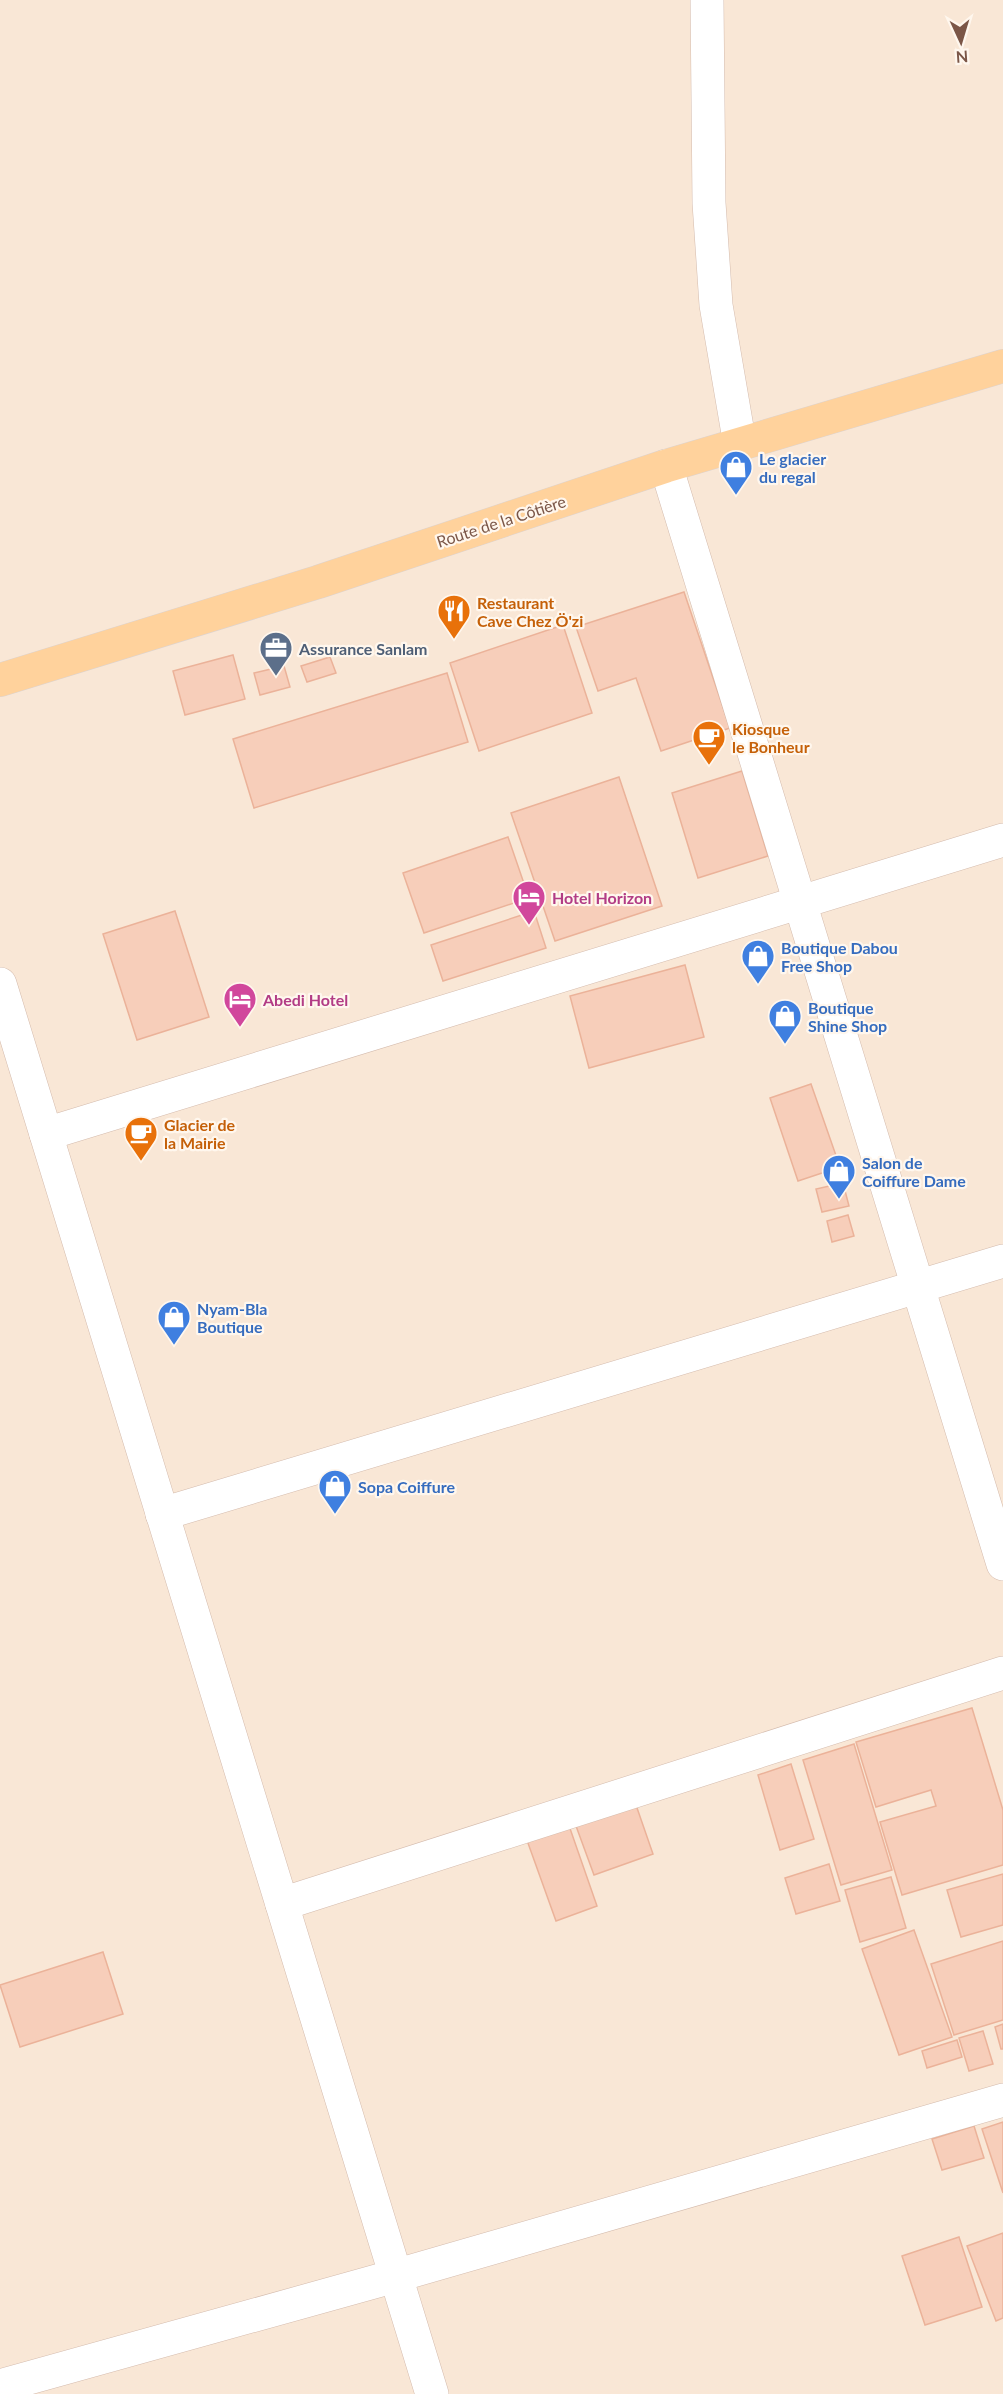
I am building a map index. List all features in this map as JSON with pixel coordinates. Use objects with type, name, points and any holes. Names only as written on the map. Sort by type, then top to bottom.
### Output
[{"type":"main road","name":"Route de la Côtière","points":[[0,680],[318,582],[666,466],[1003,366]]},
{"type":"street","points":[[707,0],[709,203],[716,305],[740,445]]},
{"type":"street","points":[[666,466],[1003,1564]]},
{"type":"street","points":[[46,1134],[1003,840]]},
{"type":"street","points":[[0,984],[432,2394]]},
{"type":"street","points":[[162,1514],[1003,1261]]},
{"type":"street","points":[[282,1904],[1003,1673]]},
{"type":"street","points":[[0,2386],[395,2276],[1003,2100]]},
{"type":"shaded area","points":[[0,0],[1003,0],[1003,2394],[0,2394]]},
{"type":"building","points":[[684,592],[730,728],[661,751],[636,678],[598,691],[576,627]]},
{"type":"building","points":[[563,625],[592,713],[479,751],[450,663]]},
{"type":"building","points":[[233,655],[245,699],[185,715],[173,671]]},
{"type":"building","points":[[330,657],[336,673],[307,682],[301,666]]},
{"type":"building","points":[[284,666],[290,687],[260,695],[254,673]]},
{"type":"building","points":[[447,673],[468,742],[254,808],[233,739]]},
{"type":"building","points":[[742,771],[768,856],[698,878],[672,793]]},
{"type":"building","points":[[619,777],[662,906],[555,941],[511,813]]},
{"type":"building","points":[[508,837],[529,898],[424,933],[403,873]]},
{"type":"building","points":[[175,911],[209,1017],[137,1040],[103,934]]},
{"type":"building","points":[[534,911],[546,948],[443,981],[431,945]]},
{"type":"building","points":[[685,965],[704,1037],[589,1068],[570,996]]},
{"type":"building","points":[[811,1084],[840,1167],[798,1181],[770,1098]]},
{"type":"building","points":[[843,1183],[849,1206],[822,1212],[816,1189]]},
{"type":"building","points":[[848,1215],[854,1236],[832,1242],[827,1221]]},
{"type":"building","points":[[972,1708],[1003,1810],[1003,1865],[902,1895],[880,1822],[936,1806],[931,1790],[876,1807],[856,1742]]},
{"type":"building","points":[[854,1744],[892,1870],[841,1885],[803,1760]]},
{"type":"building","points":[[791,1764],[814,1839],[780,1850],[758,1775]]},
{"type":"building","points":[[636,1805],[653,1854],[594,1875],[576,1826]]},
{"type":"building","points":[[566,1817],[597,1906],[556,1921],[524,1832]]},
{"type":"building","points":[[829,1864],[840,1901],[796,1914],[785,1878]]},
{"type":"building","points":[[1003,1874],[1003,1925],[961,1937],[947,1890]]},
{"type":"building","points":[[891,1877],[906,1928],[860,1942],[845,1890]]},
{"type":"building","points":[[914,1930],[952,2037],[899,2055],[862,1949]]},
{"type":"building","points":[[1003,1941],[1003,2020],[954,2035],[931,1964]]},
{"type":"building","points":[[103,1952],[123,2014],[20,2047],[0,1985]]},
{"type":"building","points":[[1003,2024],[1003,2049],[1001,2049],[995,2027]]},
{"type":"building","points":[[983,2031],[993,2064],[969,2071],[959,2038]]},
{"type":"building","points":[[957,2040],[962,2057],[927,2068],[922,2051]]},
{"type":"building","points":[[1003,2122],[1003,2193],[982,2129]]},
{"type":"building","points":[[974,2126],[984,2158],[942,2170],[932,2139]]},
{"type":"building","points":[[1003,2233],[1003,2318],[996,2321],[967,2246]]},
{"type":"building","points":[[959,2237],[982,2307],[925,2325],[902,2256]]},
{"type":"place","name":"Le glacier du regal","points":[[736,496]]},
{"type":"place","name":"Restaurant Cave Chez Ö'zi","points":[[454,640]]},
{"type":"place","name":"Assurance Sanlam","points":[[276,677]]},
{"type":"place","name":"Kiosque le Bonheur","points":[[709,766]]},
{"type":"place","name":"Hotel Horizon","points":[[529,926]]},
{"type":"place","name":"Boutique Dabou Free Shop","points":[[758,985]]},
{"type":"place","name":"Abedi Hotel","points":[[240,1028]]},
{"type":"place","name":"Boutique Shine Shop","points":[[785,1045]]},
{"type":"place","name":"Glacier de la Mairie","points":[[141,1162]]},
{"type":"place","name":"Salon de Coiffure Dame","points":[[839,1200]]},
{"type":"place","name":"Nyam-Bla Boutique","points":[[174,1346]]},
{"type":"place","name":"Sopa Coiffure","points":[[335,1515]]}]
